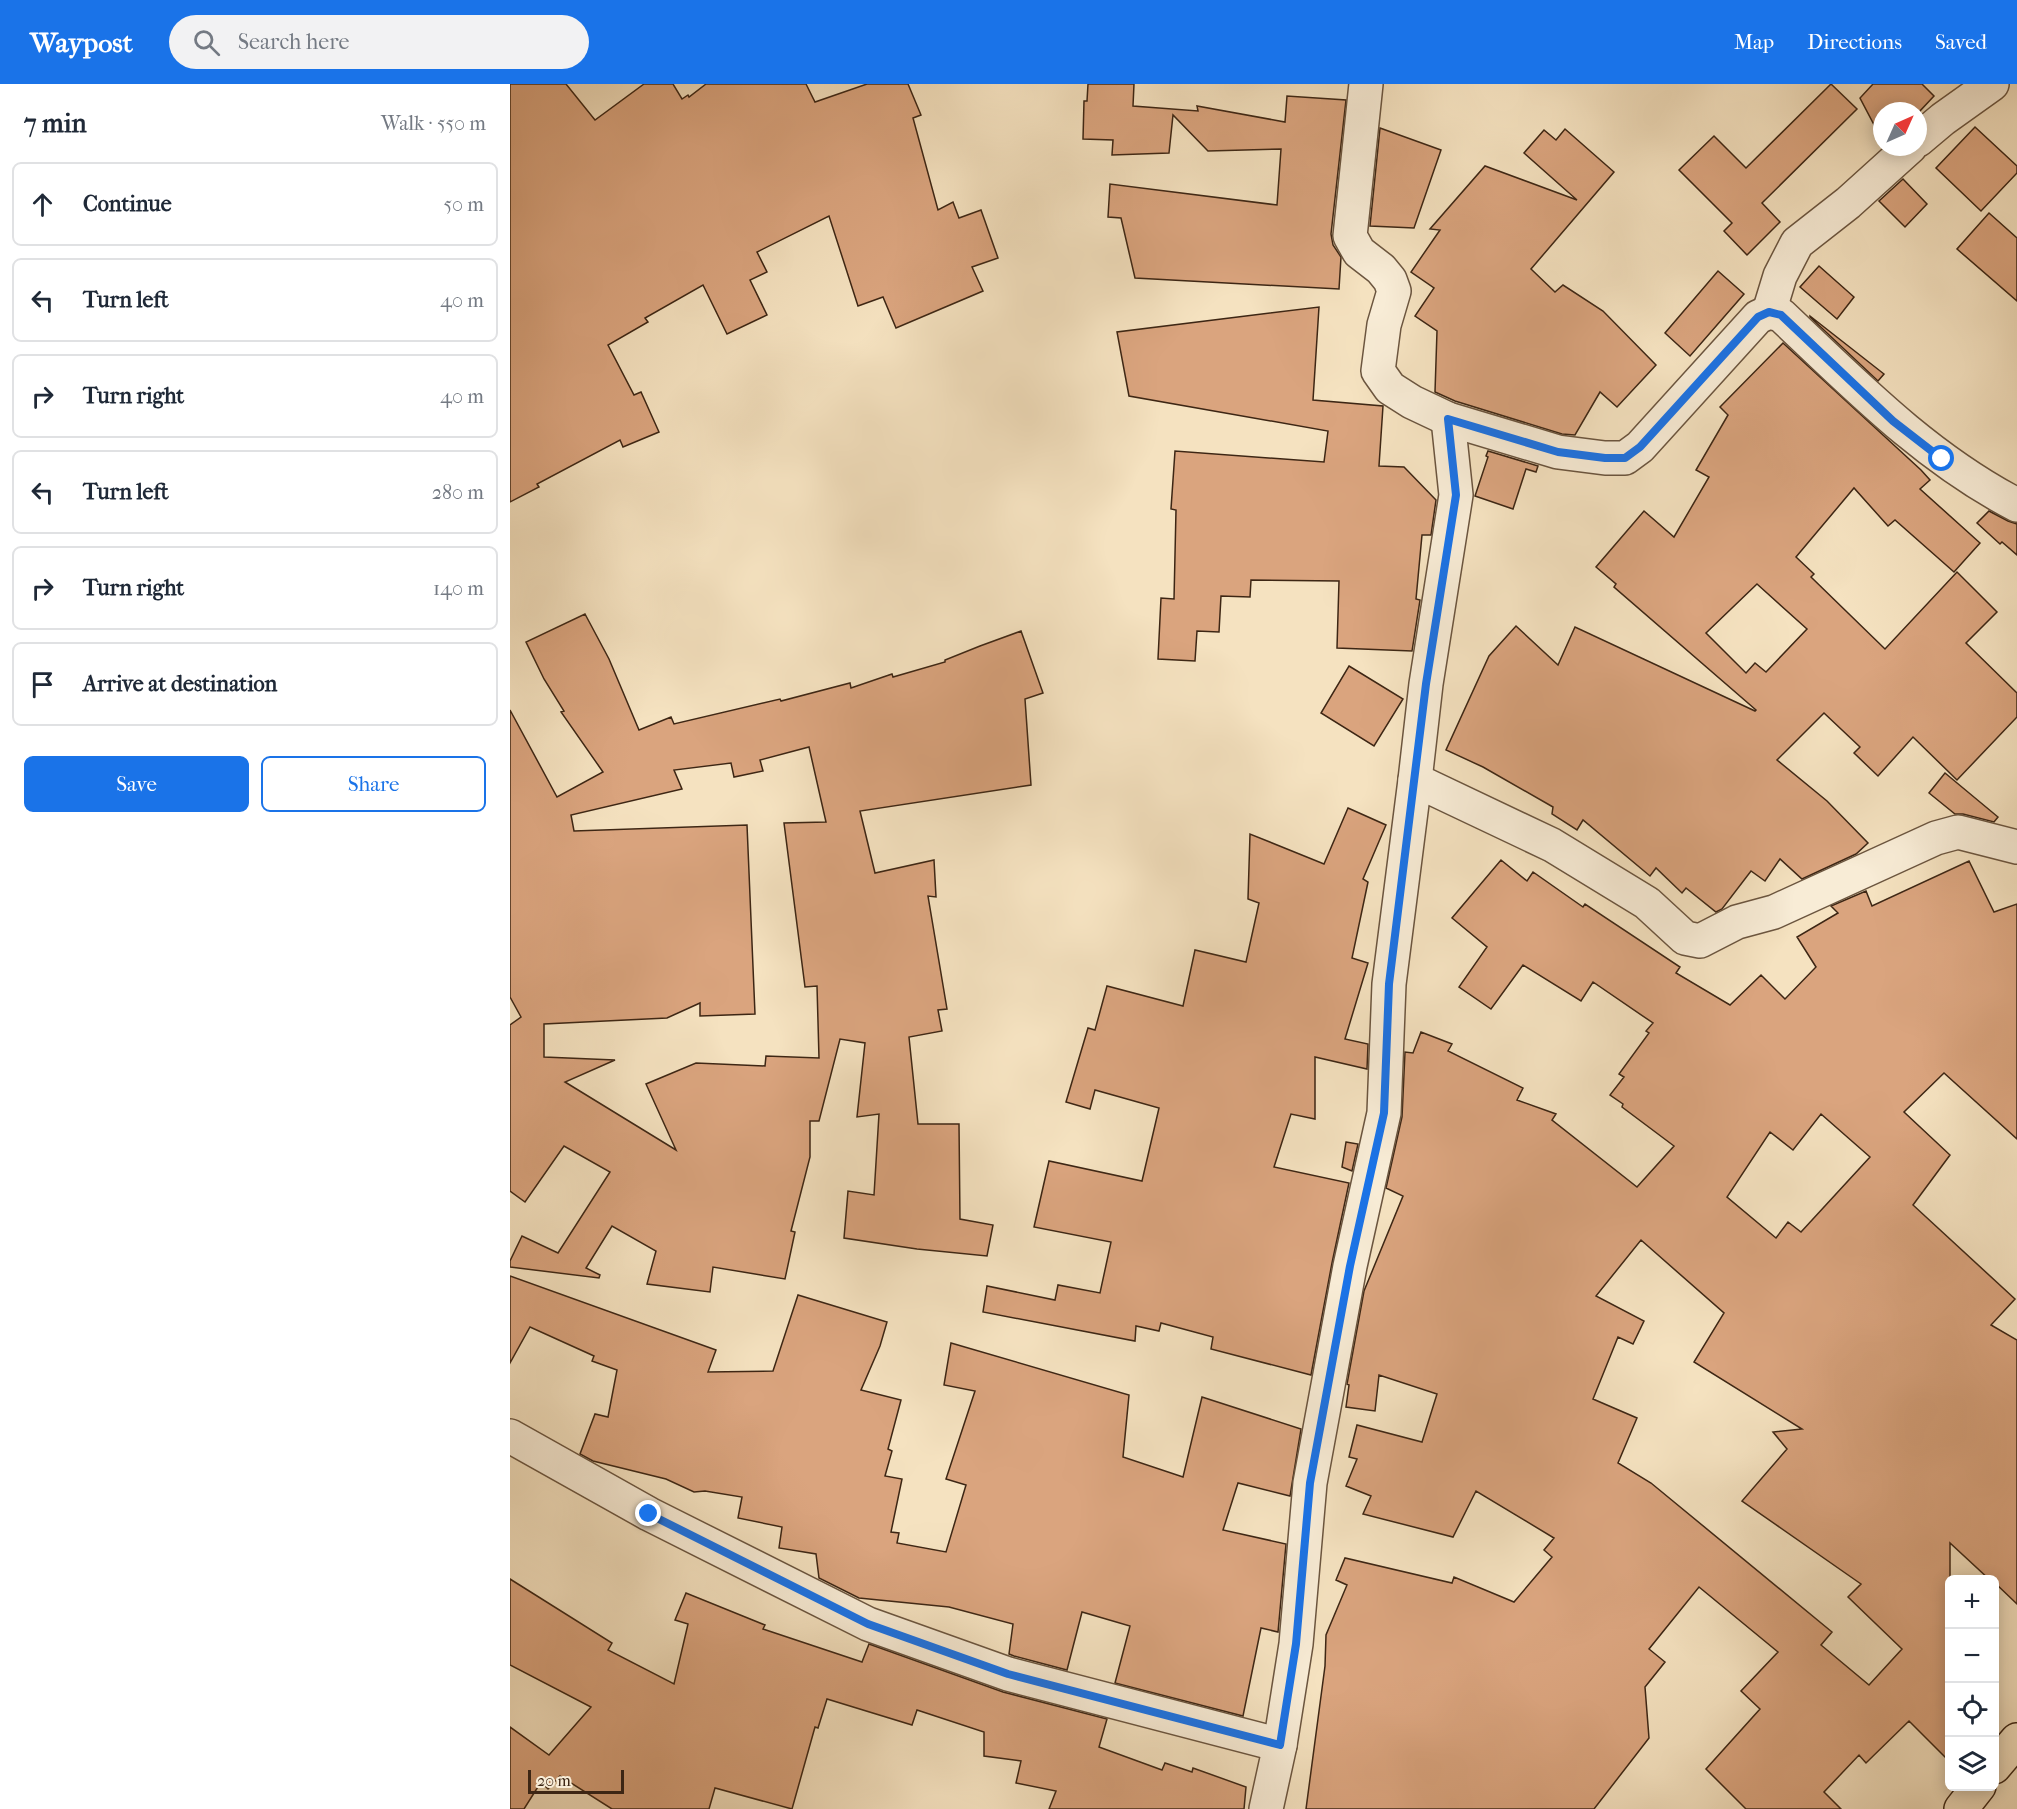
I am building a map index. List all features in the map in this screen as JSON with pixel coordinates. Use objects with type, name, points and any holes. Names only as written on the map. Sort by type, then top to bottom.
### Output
[{"type":"main road","points":[[1999,1762],[2017,1740]]},
{"type":"street","points":[[1366,84],[1350,236],[1359,252],[1381,269],[1390,280],[1394,291],[1384,325],[1378,371],[1390,388],[1412,402],[1448,419],[1558,452],[1625,458],[1640,447],[1758,317],[1769,312],[1781,315],[1893,421],[1942,459],[2017,505]]},
{"type":"street","points":[[1927,132],[1992,84]]},
{"type":"street","points":[[1769,312],[1780,276],[1797,243],[1848,203],[1900,156]]},
{"type":"street","points":[[1266,1809],[1280,1745],[1296,1644],[1310,1483],[1350,1266],[1384,1113],[1389,984],[1426,684],[1456,495],[1448,419]]},
{"type":"street","points":[[1415,780],[1552,845],[1647,903],[1685,938],[1700,941],[1737,922],[1774,912],[1936,838],[1958,832],[2017,847]]},
{"type":"street","points":[[510,1436],[649,1514],[868,1624],[1008,1674],[1280,1745]]},
{"type":"building","points":[[510,84],[566,84],[595,120],[644,84],[673,84],[682,99],[688,95],[689,97],[706,84],[806,84],[815,102],[867,84],[908,84],[921,115],[913,118],[938,210],[953,202],[959,218],[981,210],[998,258],[972,267],[983,291],[896,328],[883,297],[858,306],[829,216],[757,252],[767,272],[750,280],[767,315],[727,334],[703,285],[645,318],[648,322],[608,345],[634,395],[641,392],[659,432],[623,447],[620,440],[537,484],[539,487],[510,502]]},
{"type":"building","points":[[1088,84],[1134,84],[1133,106],[1198,111],[1197,106],[1285,122],[1287,96],[1346,100],[1331,234],[1333,245],[1341,257],[1339,289],[1135,278],[1121,218],[1108,217],[1110,184],[1277,205],[1281,149],[1208,151],[1173,115],[1169,153],[1112,155],[1113,140],[1083,139],[1084,101],[1087,101]]},
{"type":"building","points":[[1831,84],[1857,109],[1762,203],[1780,222],[1747,255],[1724,231],[1732,223],[1679,170],[1714,136],[1746,168]]},
{"type":"building","points":[[1873,84],[1922,84],[1934,96],[1927,103],[1873,102],[1873,123],[1860,98]]},
{"type":"building","points":[[1975,127],[2017,166],[2017,173],[1981,211],[1936,168]]},
{"type":"building","points":[[1380,128],[1441,150],[1414,228],[1370,226]]},
{"type":"building","points":[[1565,129],[1614,172],[1531,269],[1555,292],[1563,285],[1603,311],[1656,365],[1617,407],[1600,392],[1575,435],[1562,434],[1455,401],[1435,392],[1437,331],[1415,316],[1434,288],[1411,272],[1440,230],[1430,229],[1485,166],[1577,200],[1524,153],[1544,130],[1556,140]]},
{"type":"building","points":[[1903,179],[1927,204],[1905,227],[1879,201]]},
{"type":"building","points":[[1989,213],[2017,238],[2017,301],[1957,249]]},
{"type":"building","points":[[1819,266],[1854,297],[1837,319],[1800,287]]},
{"type":"building","points":[[1718,271],[1744,294],[1690,356],[1665,333]]},
{"type":"building","points":[[1319,307],[1313,400],[1383,406],[1379,466],[1404,467],[1436,500],[1431,535],[1422,535],[1416,599],[1420,600],[1412,651],[1337,648],[1339,581],[1251,580],[1250,597],[1221,596],[1219,632],[1197,631],[1195,661],[1158,659],[1161,598],[1174,599],[1176,510],[1171,509],[1175,451],[1324,462],[1328,431],[1129,396],[1117,332]]},
{"type":"building","points":[[1810,317],[1884,374],[1878,381]]},
{"type":"building","points":[[1783,343],[1921,470],[1930,480],[1920,489],[1980,543],[1954,572],[1895,520],[1888,526],[1854,488],[1796,557],[1814,574],[1811,577],[1885,649],[1957,572],[1997,612],[1966,643],[2017,693],[2017,717],[1957,780],[1913,737],[1878,776],[1854,753],[1860,747],[1824,713],[1777,760],[1827,801],[1868,843],[1856,854],[1802,879],[1780,859],[1765,881],[1751,871],[1722,909],[1716,912],[1686,888],[1682,893],[1656,868],[1650,876],[1583,820],[1577,830],[1552,814],[1553,807],[1483,767],[1446,750],[1489,656],[1516,626],[1558,665],[1575,627],[1756,710],[1614,587],[1616,584],[1596,567],[1644,511],[1674,537],[1709,477],[1696,470],[1728,415],[1720,407]],"holes":[[[1757,584],[1807,629],[1766,672],[1755,663],[1746,673],[1706,633]]]},
{"type":"building","points":[[1488,451],[1538,466],[1536,472],[1526,469],[1513,509],[1475,496]]},
{"type":"building","points":[[1989,511],[2017,524],[2017,555],[2002,542],[2000,544],[1977,523]]},
{"type":"building","points":[[585,614],[609,659],[639,730],[671,717],[674,724],[780,699],[781,701],[850,683],[851,688],[892,674],[893,677],[945,662],[945,660],[1021,631],[1043,693],[1025,699],[1031,785],[860,811],[875,873],[934,860],[936,897],[928,896],[947,1009],[938,1010],[942,1031],[909,1037],[918,1124],[959,1124],[960,1219],[993,1225],[987,1256],[844,1238],[848,1191],[874,1195],[879,1114],[857,1117],[865,1043],[840,1039],[819,1121],[810,1121],[810,1157],[791,1231],[795,1232],[785,1279],[713,1267],[710,1292],[647,1284],[656,1251],[612,1226],[586,1268],[600,1275],[599,1278],[510,1267],[510,1261],[522,1236],[558,1253],[610,1172],[564,1146],[525,1202],[510,1191],[510,1025],[521,1017],[510,997],[510,710],[557,797],[603,772],[561,712],[564,711],[544,679],[526,642]],"holes":[[[809,747],[826,822],[784,823],[805,987],[817,986],[819,1058],[766,1056],[765,1066],[696,1063],[646,1084],[676,1150],[565,1082],[615,1060],[544,1057],[544,1024],[667,1018],[700,1003],[700,1016],[755,1014],[747,825],[574,831],[571,815],[682,789],[674,770],[731,763],[734,777],[763,771],[760,760]]]},
{"type":"building","points":[[1349,666],[1403,699],[1374,746],[1321,713]]},
{"type":"building","points":[[1945,773],[1998,817],[1994,822],[1955,814],[1929,793]]},
{"type":"building","points":[[1348,808],[1386,825],[1363,879],[1368,882],[1352,958],[1368,963],[1345,1039],[1368,1044],[1367,1069],[1315,1057],[1315,1119],[1291,1114],[1274,1167],[1349,1183],[1311,1375],[1211,1349],[1213,1337],[1161,1323],[1159,1331],[1136,1326],[1135,1341],[983,1312],[987,1286],[1055,1300],[1058,1285],[1100,1293],[1111,1242],[1034,1227],[1049,1161],[1142,1181],[1159,1108],[1095,1090],[1090,1109],[1066,1102],[1088,1028],[1095,1030],[1107,986],[1183,1006],[1195,950],[1246,962],[1259,903],[1248,899],[1250,834],[1324,864]]},
{"type":"building","points":[[1501,860],[1527,881],[1533,872],[1583,907],[1585,904],[1680,967],[1676,973],[1730,1005],[1761,975],[1785,999],[1816,967],[1797,937],[1838,913],[1831,906],[1866,891],[1872,906],[1969,861],[1994,912],[2017,904],[2017,1139],[1944,1073],[1904,1112],[1950,1155],[1913,1205],[2015,1299],[1991,1325],[2017,1340],[2017,1604],[1999,1587],[1999,1575],[1985,1575],[1950,1543],[1950,1575],[1945,1575],[1945,1757],[1909,1721],[1866,1763],[1859,1755],[1824,1792],[1841,1809],[1746,1809],[1706,1769],[1760,1709],[1741,1691],[1778,1652],[1699,1587],[1649,1649],[1665,1662],[1645,1687],[1649,1738],[1594,1809],[1306,1809],[1325,1666],[1326,1635],[1347,1585],[1336,1580],[1345,1558],[1452,1583],[1454,1577],[1514,1602],[1552,1557],[1544,1550],[1554,1538],[1476,1491],[1453,1537],[1363,1514],[1371,1496],[1346,1486],[1357,1459],[1349,1457],[1357,1425],[1422,1442],[1437,1394],[1379,1375],[1375,1411],[1346,1407],[1349,1385],[1347,1384],[1364,1291],[1403,1196],[1386,1188],[1402,1117],[1405,1052],[1413,1053],[1421,1032],[1452,1044],[1448,1051],[1523,1088],[1517,1100],[1556,1114],[1552,1120],[1637,1187],[1674,1146],[1622,1107],[1623,1104],[1610,1095],[1624,1077],[1619,1074],[1649,1033],[1646,1031],[1653,1023],[1593,982],[1581,1001],[1523,965],[1491,1009],[1459,987],[1487,947],[1452,918]],"holes":[[[1821,1114],[1870,1157],[1801,1232],[1788,1222],[1776,1238],[1727,1197],[1770,1132],[1793,1150]],[[1641,1240],[1724,1313],[1694,1362],[1802,1429],[1773,1432],[1787,1449],[1742,1501],[1861,1584],[1848,1597],[1902,1649],[1869,1685],[1821,1645],[1832,1632],[1651,1483],[1618,1463],[1637,1418],[1593,1399],[1618,1337],[1633,1344],[1644,1321],[1596,1296]]]},
{"type":"building","points":[[1346,1142],[1358,1144],[1352,1171],[1342,1167]]},
{"type":"building","points":[[510,1276],[716,1350],[708,1372],[773,1371],[798,1295],[887,1322],[880,1346],[861,1390],[901,1400],[888,1449],[892,1451],[885,1476],[902,1479],[891,1532],[899,1533],[897,1543],[946,1552],[966,1485],[946,1479],[975,1391],[944,1385],[951,1343],[1129,1395],[1123,1457],[1183,1477],[1202,1397],[1301,1429],[1290,1496],[1238,1483],[1223,1530],[1286,1544],[1278,1632],[1261,1628],[1243,1716],[1115,1683],[1130,1626],[1082,1612],[1067,1670],[1014,1656],[1009,1654],[1013,1624],[949,1607],[859,1598],[819,1578],[816,1554],[779,1548],[782,1527],[738,1518],[742,1497],[705,1491],[694,1492],[666,1479],[593,1461],[580,1454],[595,1414],[608,1417],[617,1370],[592,1361],[594,1356],[530,1327],[510,1363]]},
{"type":"building","points":[[510,1579],[612,1643],[608,1650],[674,1684],[688,1624],[675,1620],[686,1593],[765,1625],[763,1629],[862,1662],[869,1644],[1003,1692],[1107,1719],[1099,1747],[1162,1770],[1165,1763],[1192,1772],[1193,1768],[1246,1787],[1244,1809],[1049,1809],[1056,1791],[1016,1783],[1021,1761],[984,1756],[984,1732],[917,1710],[912,1725],[827,1699],[818,1728],[815,1727],[792,1809],[715,1788],[709,1809],[612,1809],[560,1776],[548,1789],[541,1782],[524,1809],[510,1809],[510,1727],[549,1755],[591,1707],[510,1665]]},
{"type":"route","points":[[649,1514],[868,1624],[1008,1674],[1280,1745],[1296,1644],[1310,1483],[1350,1266],[1384,1113],[1389,984],[1426,684],[1456,495],[1448,419],[1558,452],[1625,458],[1640,447],[1758,317],[1769,312],[1781,315],[1893,421],[1942,459]]}]
